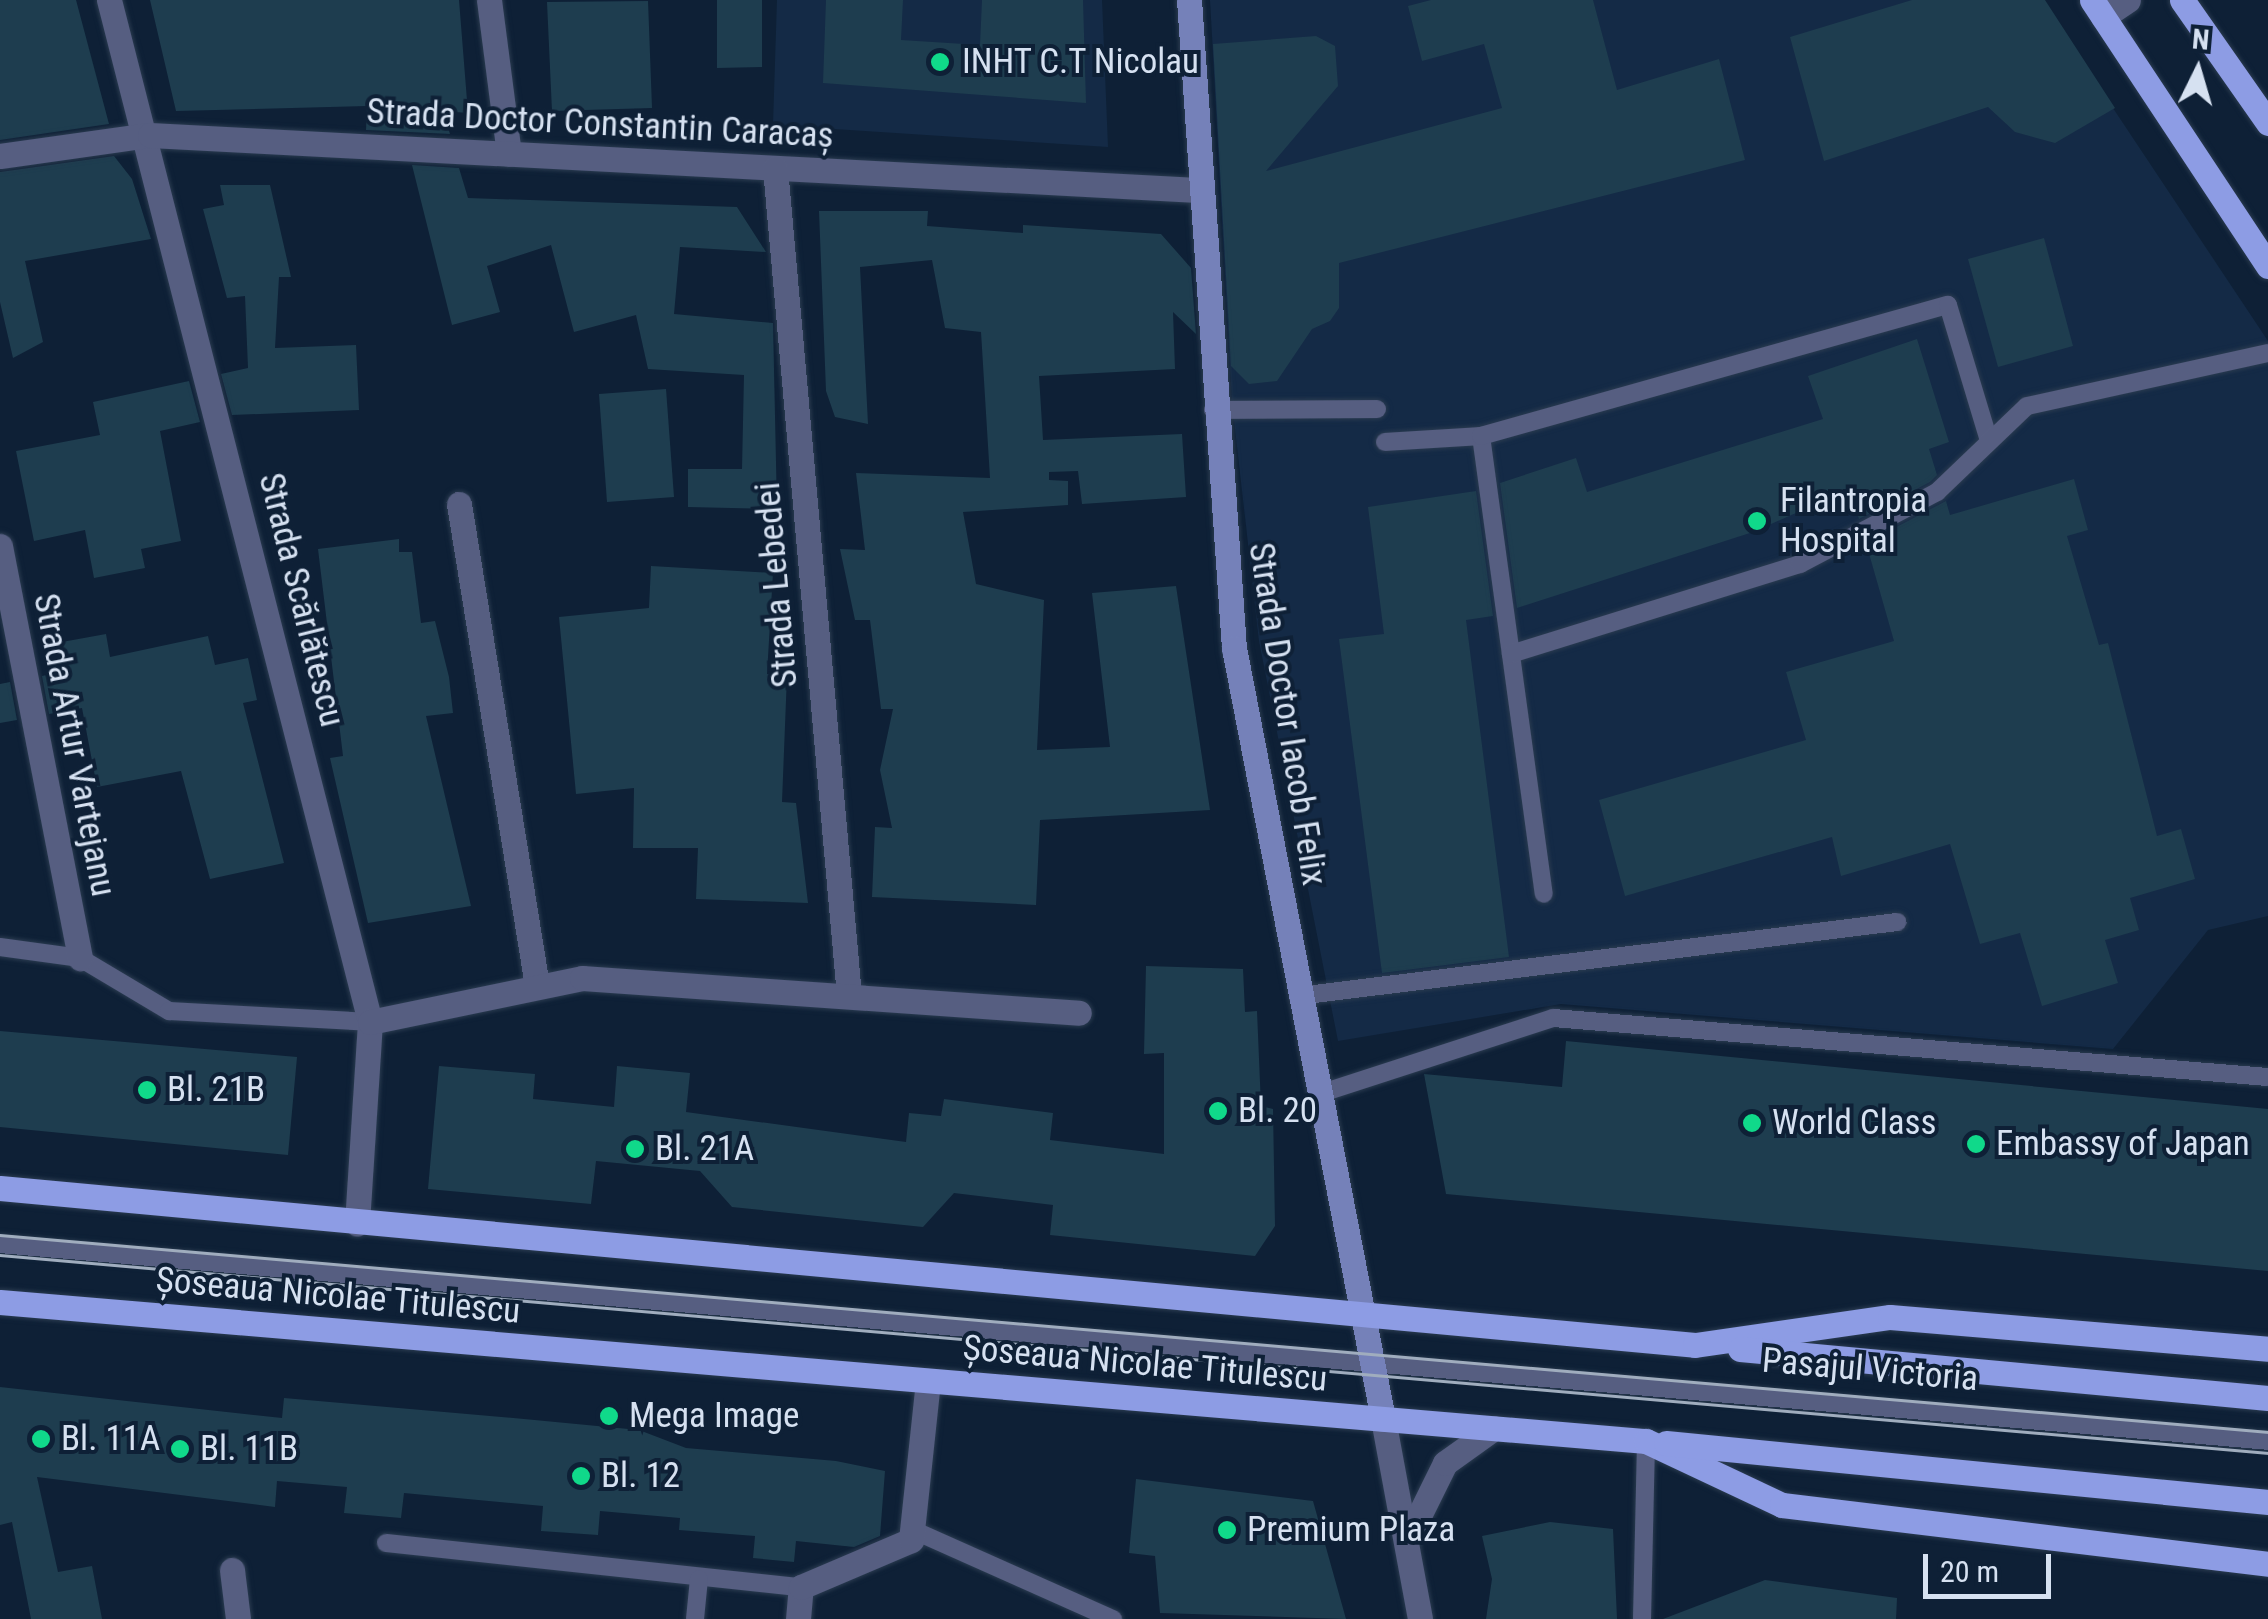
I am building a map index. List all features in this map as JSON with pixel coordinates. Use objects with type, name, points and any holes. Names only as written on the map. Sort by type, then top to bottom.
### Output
[{"type":"main road","points":[[2182,0],[2268,123]]},
{"type":"main road","points":[[2098,8],[2268,266]]},
{"type":"main road","name":"Șoseaua Nicolae Titulescu","points":[[2,1187],[357,1224],[1695,1345],[1890,1317],[2268,1349]]},
{"type":"main road","name":"Șoseaua Nicolae Titulescu","points":[[0,1302],[1646,1441],[1782,1504],[2268,1564]]},
{"type":"main road","name":"Pasajul Victoria","points":[[1695,1345],[2268,1398]]},
{"type":"main road","points":[[1646,1441],[2268,1502]]},
{"type":"street","name":"Strada Scărlătescu","points":[[108,0],[150,135],[370,1022],[357,1224]]},
{"type":"street","points":[[489,0],[509,154]]},
{"type":"street","name":"Strada Doctor Iacob Felix","points":[[1188,0],[1213,410],[1234,648],[1298,996],[1383,1419]]},
{"type":"street","points":[[2098,8],[2128,0]]},
{"type":"street","name":"Strada Doctor Constantin Caracaș","points":[[0,156],[150,135],[1198,190]]},
{"type":"street","name":"Strada Lebedei","points":[[775,168],[850,995]]},
{"type":"street","points":[[459,504],[537,987]]},
{"type":"street","name":"Strada Artur Vartejanu","points":[[0,546],[80,958]]},
{"type":"street","points":[[370,1022],[582,978],[1078,1013]]},
{"type":"street","points":[[798,1619],[801,1587],[905,1547],[915,1531],[928,1380]]},
{"type":"street","points":[[1383,1419],[1420,1619]]},
{"type":"street","points":[[1408,1541],[1444,1463],[1494,1428]]},
{"type":"street","points":[[232,1570],[238,1619]]},
{"type":"lane","points":[[1385,442],[1481,436],[1948,305],[1989,441]]},
{"type":"lane","points":[[1511,654],[1800,564],[1937,492],[2027,406],[2268,353]]},
{"type":"lane","points":[[1213,410],[1377,410]]},
{"type":"lane","points":[[1481,436],[1544,894]]},
{"type":"lane","points":[[1298,996],[1897,922]]},
{"type":"lane","points":[[0,947],[80,958],[169,1012],[370,1022]]},
{"type":"lane","points":[[1319,1094],[1553,1018],[2268,1076]]},
{"type":"lane","name":"Șoseaua Nicolae Titulescu","points":[[0,1244],[1466,1368]]},
{"type":"lane","name":"Pasajul Victoria","points":[[1466,1368],[2268,1441]]},
{"type":"lane","points":[[1642,1619],[1646,1441]]},
{"type":"lane","points":[[915,1531],[1113,1619]]},
{"type":"lane","points":[[386,1543],[801,1587]]},
{"type":"lane","points":[[695,1619],[699,1579]]},
{"type":"shaded area","name":"INHT C.T Nicolau","points":[[777,0],[1102,0],[1108,147],[773,125]]},
{"type":"shaded area","name":"Filantropia Hospital","points":[[1210,0],[2041,0],[2268,341],[2268,916],[2208,930],[2113,1049],[1561,1004],[1338,1041],[1259,641],[1232,402]]},
{"type":"building","points":[[0,0],[76,0],[109,124],[0,140]]},
{"type":"building","points":[[150,0],[459,0],[468,113],[443,111],[450,134],[366,130],[367,106],[176,111]]},
{"type":"building","points":[[717,0],[762,0],[762,67],[717,68]]},
{"type":"building","points":[[826,0],[903,0],[901,40],[980,45],[982,0],[1083,0],[1086,103],[823,83]]},
{"type":"building","points":[[1431,0],[1593,0],[1617,90],[1719,59],[1745,160],[1339,263],[1339,308],[1330,321],[1312,329],[1277,381],[1249,384],[1231,366],[1213,44],[1316,36],[1335,46],[1338,86],[1266,171],[1502,108],[1484,44],[1422,61],[1408,6]]},
{"type":"building","points":[[1912,0],[2045,0],[2115,108],[2055,143],[2015,132],[1988,107],[1824,161],[1790,37]]},
{"type":"building","points":[[648,1],[652,108],[552,111],[547,2]]},
{"type":"building","points":[[114,156],[132,179],[151,239],[25,261],[43,342],[13,358],[0,302],[0,172]]},
{"type":"building","points":[[412,165],[459,168],[468,198],[737,207],[766,252],[680,247],[674,314],[773,323],[777,509],[688,507],[688,469],[742,469],[744,375],[648,369],[636,315],[574,332],[551,245],[487,266],[500,312],[452,325]]},
{"type":"building","points":[[220,185],[270,185],[291,277],[279,277],[275,348],[356,345],[359,410],[232,415],[221,374],[248,368],[245,296],[227,298],[203,209],[224,205]]},
{"type":"building","points":[[819,211],[928,211],[927,226],[1023,233],[1023,225],[1161,234],[1191,268],[1196,334],[1173,312],[1175,369],[1039,376],[1043,440],[1182,434],[1186,497],[1082,504],[1078,471],[1049,472],[1049,480],[1068,481],[1068,505],[963,512],[976,584],[1044,600],[1037,750],[1110,747],[1092,593],[1176,586],[1210,810],[1040,820],[1036,905],[872,897],[875,827],[892,828],[880,770],[893,709],[881,709],[870,620],[855,620],[840,549],[865,550],[856,473],[990,478],[981,332],[945,328],[932,260],[860,267],[868,424],[835,417],[826,391]]},
{"type":"building","points":[[2044,238],[2073,346],[1998,367],[1968,259]]},
{"type":"building","points":[[1917,339],[1949,442],[1929,449],[1937,475],[1930,482],[1859,519],[1850,489],[1753,532],[1517,608],[1500,483],[1576,458],[1587,492],[1823,419],[1808,376]]},
{"type":"building","points":[[189,381],[200,422],[160,431],[181,541],[141,549],[145,568],[94,578],[85,530],[34,541],[16,451],[100,435],[93,402]]},
{"type":"building","points":[[666,389],[674,497],[607,502],[599,394]]},
{"type":"building","points":[[2074,479],[2088,530],[2067,536],[2099,645],[2108,643],[2157,836],[2181,829],[2195,879],[2130,898],[2139,930],[2105,940],[2118,983],[2042,1006],[2020,933],[1980,944],[1950,844],[1841,876],[1832,837],[1625,896],[1599,800],[1806,740],[1786,672],[1894,641],[1866,543],[1946,501],[1950,515]]},
{"type":"building","points":[[1476,491],[1493,616],[1466,620],[1509,957],[1382,973],[1339,639],[1384,634],[1368,507]]},
{"type":"building","points":[[399,539],[399,552],[412,552],[421,623],[435,621],[449,677],[453,713],[426,716],[471,906],[368,923],[330,758],[343,756],[318,549]]},
{"type":"building","points":[[651,566],[773,573],[767,674],[787,675],[782,802],[796,803],[808,903],[696,899],[698,848],[633,848],[634,788],[576,794],[559,617],[649,608]]},
{"type":"building","points":[[106,634],[110,657],[208,636],[215,665],[248,658],[257,700],[243,703],[284,863],[210,879],[181,771],[97,787],[82,708],[49,714],[42,676],[56,673],[51,644]]},
{"type":"building","points":[[10,682],[17,720],[0,723],[0,684]]},
{"type":"building","points":[[1146,966],[1243,969],[1245,1012],[1257,1011],[1261,1106],[1273,1109],[1275,1226],[1255,1256],[1050,1235],[1053,1205],[954,1193],[923,1227],[732,1207],[700,1171],[596,1161],[591,1204],[428,1189],[439,1066],[535,1074],[533,1099],[614,1107],[617,1066],[690,1073],[686,1112],[906,1142],[909,1113],[941,1116],[944,1099],[1053,1113],[1050,1140],[1164,1154],[1164,1053],[1144,1054]]},
{"type":"building","name":"Bl. 21B","points":[[0,1031],[297,1057],[288,1155],[0,1127]]},
{"type":"building","points":[[1566,1041],[2268,1109],[2268,1271],[1446,1194],[1424,1074],[1562,1087]]},
{"type":"building","name":"Bl. 12","points":[[0,1387],[282,1418],[284,1398],[524,1419],[639,1430],[686,1448],[836,1461],[885,1471],[880,1536],[854,1547],[796,1541],[794,1562],[753,1558],[755,1536],[679,1530],[680,1518],[600,1511],[598,1535],[541,1531],[543,1506],[404,1493],[401,1518],[344,1513],[347,1487],[277,1481],[275,1507],[37,1477],[58,1572],[92,1566],[102,1619],[31,1619],[12,1522],[0,1525]]},
{"type":"building","name":"Premium Plaza","points":[[1136,1479],[1313,1501],[1346,1619],[1160,1613],[1155,1556],[1129,1553]]},
{"type":"building","points":[[1550,1522],[1613,1529],[1617,1619],[1486,1619],[1492,1579],[1482,1536]]},
{"type":"building","points":[[1765,1580],[1897,1598],[1896,1619],[1663,1619]]},
{"type":"tram line","points":[[0,1235],[2268,1432]]},
{"type":"tram line","points":[[0,1255],[2268,1453]]},
{"type":"place","name":"INHT C.T Nicolau","points":[[940,62]]},
{"type":"place","name":"Filantropia Hospital","points":[[1757,521]]},
{"type":"place","name":"Bl. 21B","points":[[147,1090]]},
{"type":"place","name":"Bl. 20","points":[[1218,1111]]},
{"type":"place","name":"World Class","points":[[1752,1123]]},
{"type":"place","name":"Embassy of Japan","points":[[1976,1144]]},
{"type":"place","name":"Bl. 21A","points":[[635,1149]]},
{"type":"place","name":"Mega Image","points":[[609,1416]]},
{"type":"place","name":"Bl. 11A","points":[[41,1439]]},
{"type":"place","name":"Bl. 11B","points":[[180,1449]]},
{"type":"place","name":"Bl. 12","points":[[581,1476]]},
{"type":"place","name":"Premium Plaza","points":[[1227,1530]]}]
